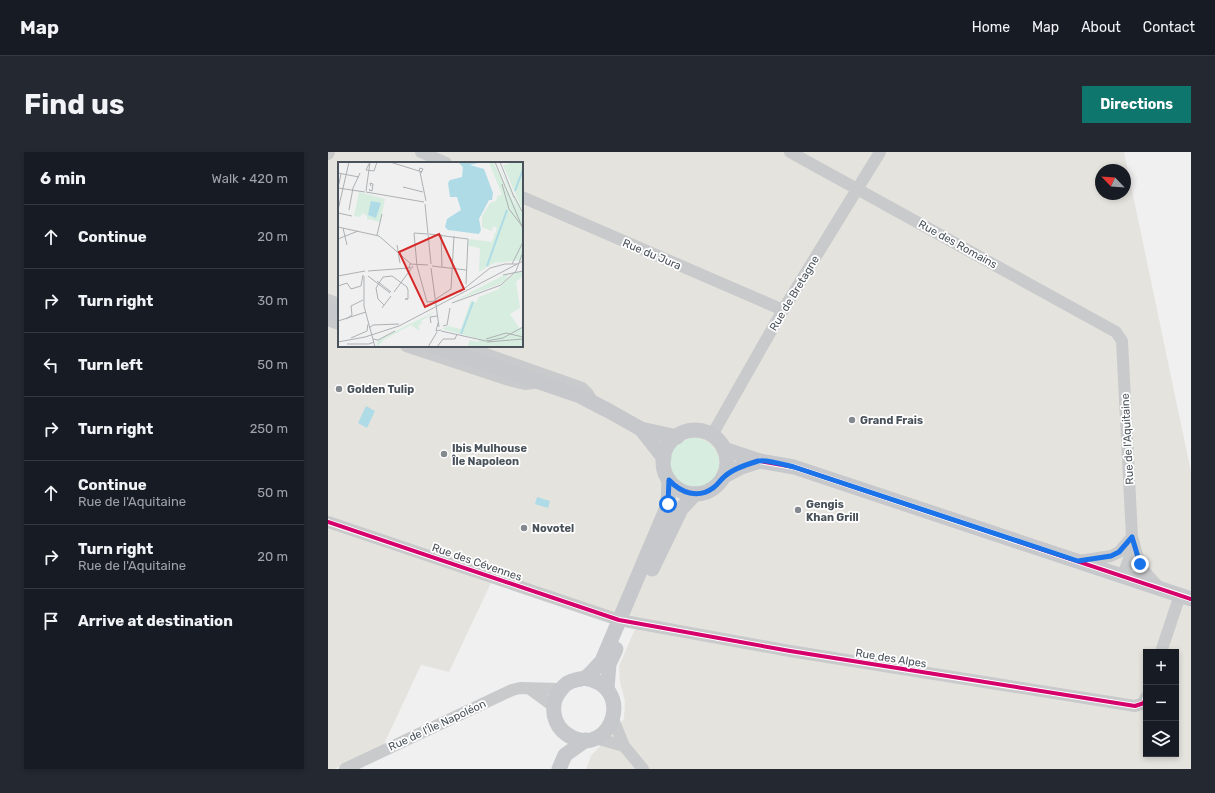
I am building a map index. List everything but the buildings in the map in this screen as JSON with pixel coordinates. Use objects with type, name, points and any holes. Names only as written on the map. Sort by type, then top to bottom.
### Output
[{"type":"main road","points":[[328,310],[338,314]]},
{"type":"main road","points":[[437,347],[593,402],[641,429],[677,437]]},
{"type":"main road","points":[[641,429],[664,458]]},
{"type":"main road","points":[[607,689],[609,664],[668,504],[669,480],[665,470],[664,458],[666,450],[677,437],[688,431],[694,430],[706,432],[712,435],[724,449],[727,463],[724,476],[719,484],[712,490],[695,494],[680,490],[669,480]]},
{"type":"main road","points":[[724,449],[760,461],[794,467],[1186,597]]},
{"type":"main road","points":[[724,476],[741,467],[760,461]]},
{"type":"main road","points":[[584,678],[602,661],[673,522],[681,509],[695,494]]},
{"type":"main road","points":[[559,769],[565,755],[560,729],[554,714],[553,706],[555,700],[561,689],[572,681],[584,678],[593,680],[607,689],[613,698],[615,708],[613,719],[609,727],[603,733],[565,755]]},
{"type":"main road","points":[[560,729],[576,739],[591,739]]},
{"type":"street","points":[[421,152],[444,162]]},
{"type":"street","name":"Rue des Romains","points":[[790,152],[1099,322],[1116,332],[1122,342]]},
{"type":"street","name":"Rue de Bretagne","points":[[712,435],[783,310],[880,152]]},
{"type":"street","name":"Rue du Jura","points":[[523,197],[783,310]]},
{"type":"street","points":[[328,300],[338,304]]},
{"type":"street","points":[[328,320],[338,324]]},
{"type":"street","name":"Rue de l'Aquitaine","points":[[1122,342],[1133,540],[1137,558],[1143,571],[1160,588]]},
{"type":"street","points":[[409,347],[509,380],[525,384],[537,382]]},
{"type":"street","points":[[465,347],[582,388],[593,402]]},
{"type":"street","name":"Rue des Cévennes","points":[[328,522],[624,620]]},
{"type":"street","points":[[1078,561],[1111,556],[1119,552],[1133,540]]},
{"type":"street","name":"Rue de l'Aquitaine","points":[[1123,576],[1133,540]]},
{"type":"street","points":[[1162,649],[1186,597]]},
{"type":"street","name":"Rue des Alpes","points":[[624,620],[790,651],[1135,706],[1143,703]]},
{"type":"street","name":"Rue de l'Île Napoléon","points":[[345,769],[512,690],[520,688],[561,689]]},
{"type":"street","points":[[530,689],[553,706]]},
{"type":"street","points":[[613,719],[624,746],[643,769]]},
{"type":"street","points":[[591,739],[624,746]]},
{"type":"shaded area","points":[[328,152],[1124,152],[1127,164],[1095,164],[1095,200],[1131,200],[1131,185],[1191,472],[1191,769],[586,769],[591,756],[624,719],[625,701],[620,682],[619,666],[635,629],[491,583],[449,672],[421,665],[383,746],[334,769],[328,769]]},
{"type":"green space","points":[[689,438],[699,438],[712,445],[719,458],[719,468],[712,481],[699,488],[689,488],[680,484],[673,477],[669,468],[669,458],[673,449],[680,442]]},
{"type":"water","points":[[366,406],[375,411],[367,428],[358,423]]},
{"type":"water","points":[[537,497],[550,501],[548,508],[535,504]]},
{"type":"cycle path","points":[[760,461],[794,467],[1191,599]]},
{"type":"cycle path","points":[[328,522],[619,620],[790,651],[1135,706],[1143,703]]},
{"type":"place","name":"Golden Tulip","points":[[339,389]]},
{"type":"place","name":"Grand Frais","points":[[852,420]]},
{"type":"place","name":"Ibis Mulhouse Île Napoleon","points":[[444,454]]},
{"type":"place","name":"Gengis Khan Grill","points":[[798,510]]},
{"type":"place","name":"Novotel","points":[[524,528]]},
{"type":"route","points":[[668,504],[669,480],[674,486],[687,493],[704,493],[712,490],[719,484],[724,476],[741,467],[760,461],[794,467],[1078,561],[1111,556],[1119,552],[1132,537],[1140,564]]}]
